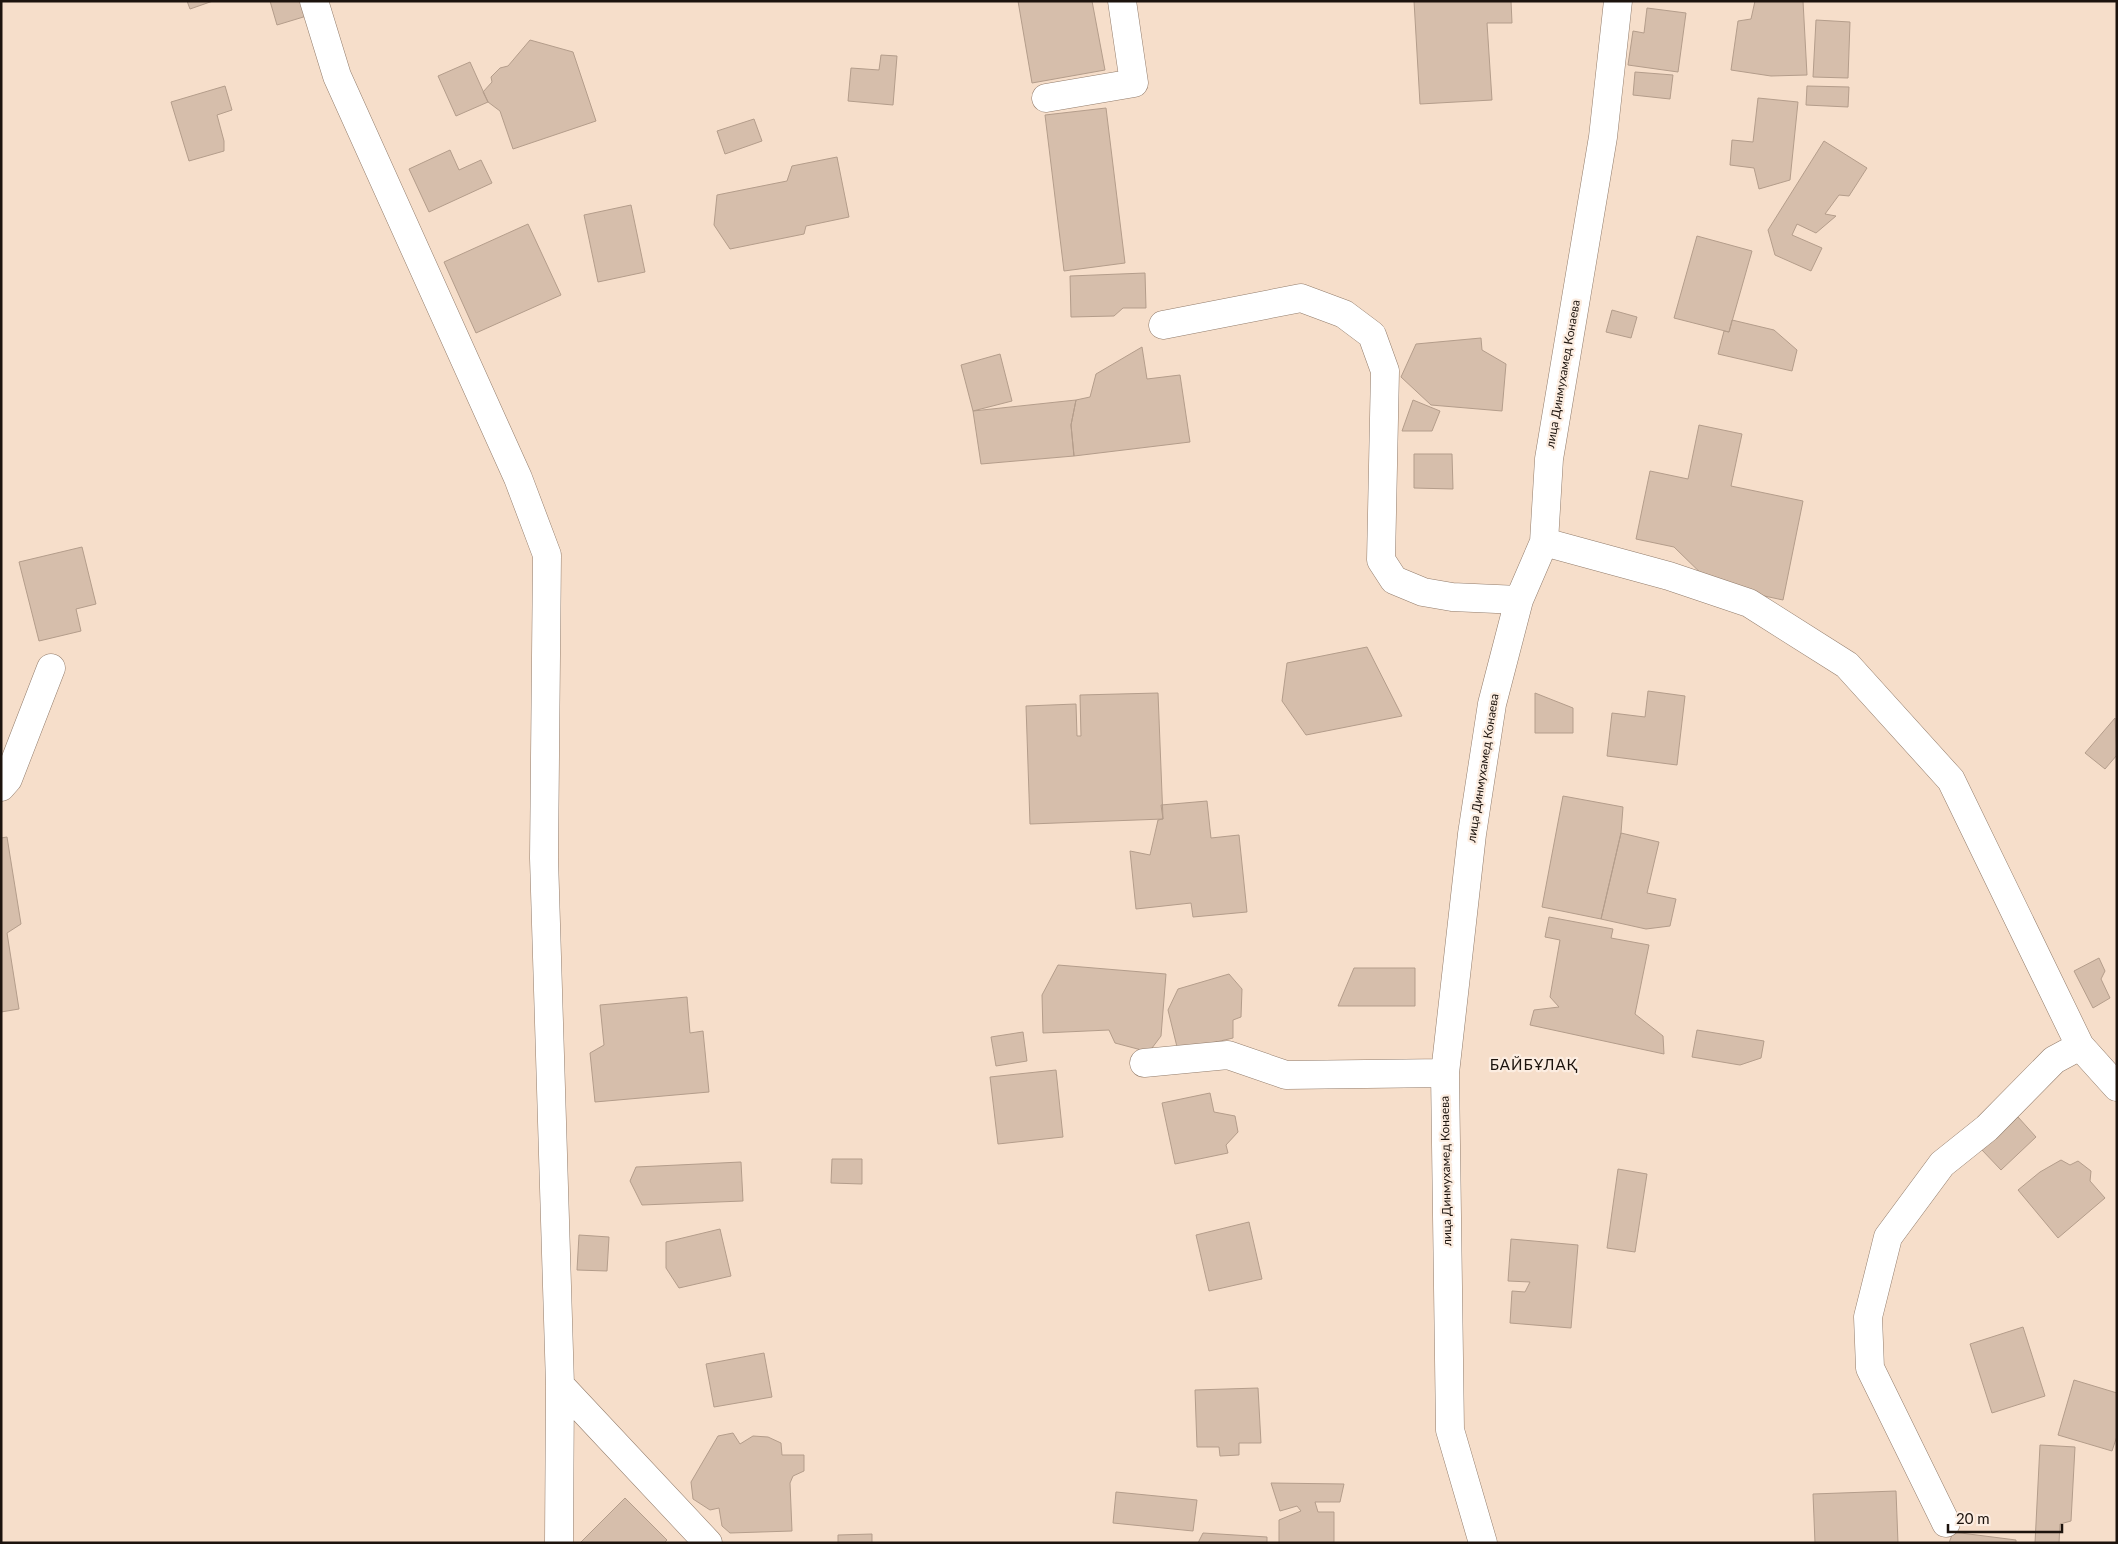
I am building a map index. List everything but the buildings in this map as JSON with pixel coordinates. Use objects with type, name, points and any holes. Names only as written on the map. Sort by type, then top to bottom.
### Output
[{"type":"street","points":[[314,1],[337,76],[518,478],[547,555],[544,858],[560,1385],[559,1543]]},
{"type":"street","points":[[1046,98],[1134,83],[1122,1]]},
{"type":"street","name":"лица Динмухамед Конаева","points":[[1483,1543],[1450,1430],[1445,1073],[1472,834],[1491,714],[1519,600],[1544,542],[1549,459],[1603,137],[1618,1]]},
{"type":"street","points":[[1163,325],[1301,298],[1344,314],[1372,335],[1385,371],[1381,560],[1394,580],[1423,592],[1452,597],[1519,600]]},
{"type":"street","points":[[1544,542],[1669,576],[1749,603],[1847,665],[1951,780],[2080,1046],[2117,1087]]},
{"type":"street","points":[[1,787],[8,779],[51,668]]},
{"type":"street","points":[[1946,1523],[1870,1368],[1868,1317],[1888,1237],[1942,1164],[1987,1128],[2054,1060],[2080,1046]]},
{"type":"street","points":[[1144,1063],[1228,1055],[1286,1075],[1445,1073]]},
{"type":"street","points":[[560,1385],[708,1543]]},
{"type":"district","name":"БАЙБҰЛАҚ","points":[[1534,1065]]}]
